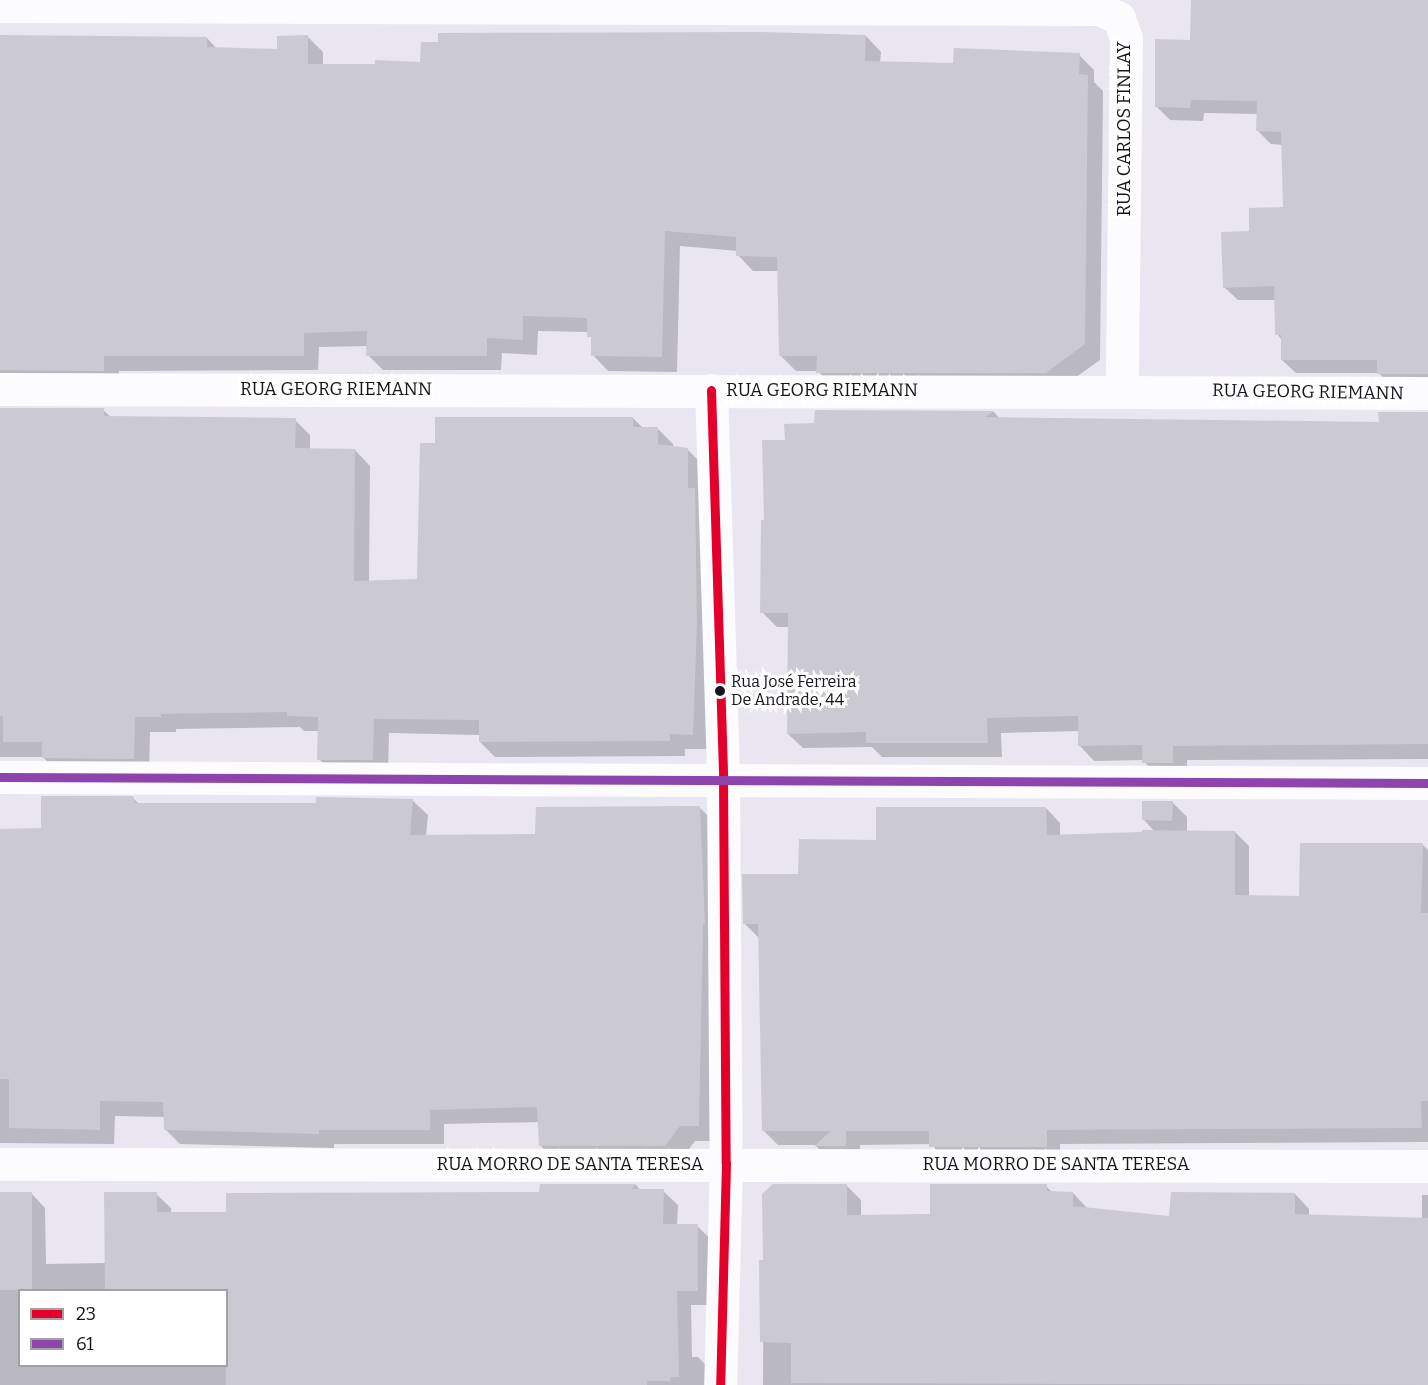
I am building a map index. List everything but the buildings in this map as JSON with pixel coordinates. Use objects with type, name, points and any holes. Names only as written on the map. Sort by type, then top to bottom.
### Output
[{"type":"street","name":"RUA CARLOS FINLAY","points":[[0,6],[1099,9],[1119,18],[1125,38],[1122,390]]},
{"type":"street","name":"RUA GEORG RIEMANN","points":[[0,389],[1122,390],[1428,393]]},
{"type":"street","points":[[711,390],[723,780],[726,1163],[720,1385]]},
{"type":"street","points":[[0,777],[1428,783]]},
{"type":"street","name":"RUA MORRO DE SANTA TERESA","points":[[0,1164],[726,1163],[1428,1166]]},
{"type":"transit line","name":"23","points":[[711,390],[723,780],[726,1163],[720,1385]]},
{"type":"transit line","name":"61","points":[[0,777],[1428,783]]},
{"type":"place","name":"Rua José Ferreira De Andrade, 44","points":[[720,691]]}]
